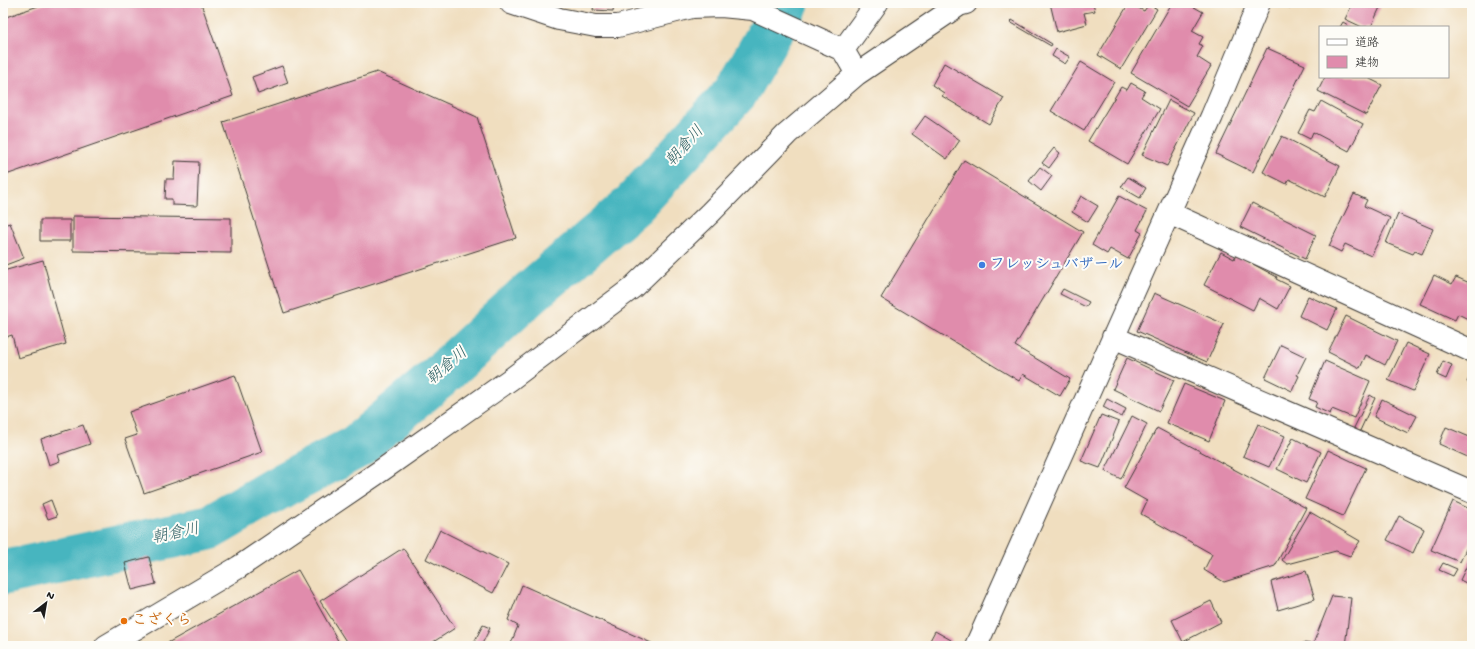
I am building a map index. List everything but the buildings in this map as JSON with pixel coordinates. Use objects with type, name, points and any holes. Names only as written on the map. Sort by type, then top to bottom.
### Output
[{"type":"street","points":[[510,3],[559,19],[596,26],[618,26],[692,7],[721,6],[754,9],[843,50],[857,74]]},
{"type":"street","points":[[843,50],[877,3]]},
{"type":"street","points":[[106,646],[239,567],[376,475],[511,379],[632,288],[710,213],[787,134],[857,74],[959,5],[966,3]]},
{"type":"street","points":[[976,646],[1168,213],[1259,3]]},
{"type":"street","points":[[1168,213],[1472,351]]},
{"type":"street","points":[[1113,337],[1472,492]]},
{"type":"waterway","name":"朝倉川","points":[[3,573],[209,528],[285,484],[356,447],[439,377],[530,293],[633,205],[736,92],[787,3]]},
{"type":"place","name":"フレッシュバザール","points":[[982,265]]},
{"type":"place","name":"こざくら","points":[[124,621]]}]
